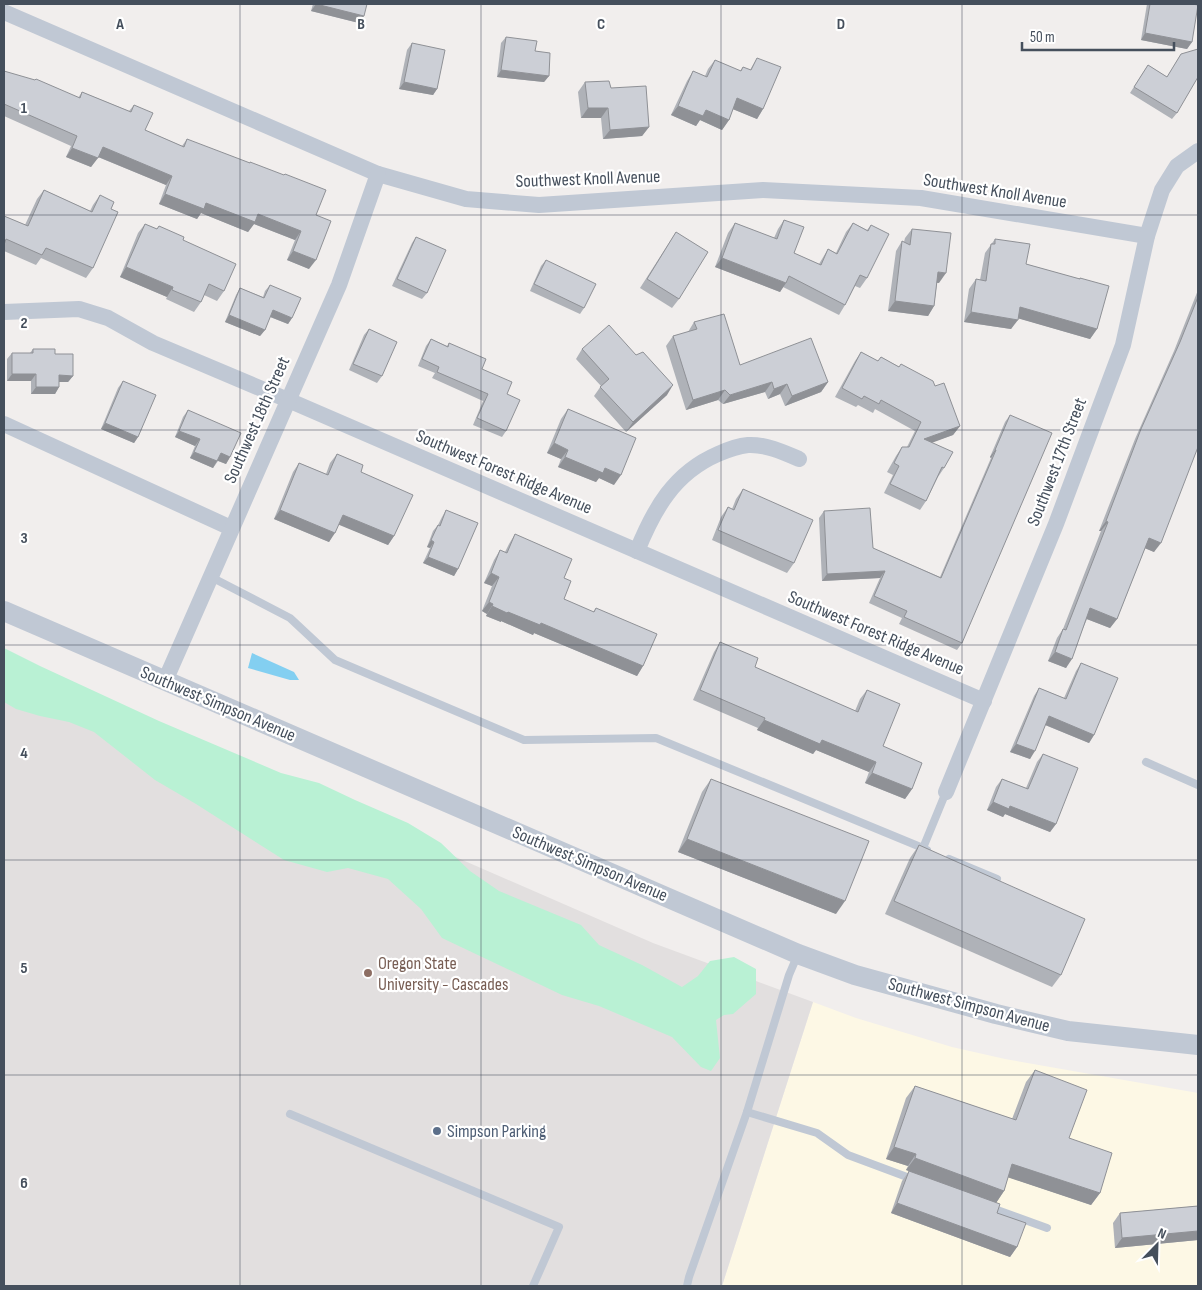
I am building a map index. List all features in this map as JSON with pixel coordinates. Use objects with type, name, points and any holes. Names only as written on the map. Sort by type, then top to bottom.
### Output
[{"type":"street","name":"Southwest Knoll Avenue","points":[[4,12],[378,174],[466,198],[539,205],[763,190],[921,198],[1146,236]]},
{"type":"street","name":"Southwest 17th Street","points":[[946,792],[1056,524],[1123,345],[1146,236],[1162,190],[1177,166],[1198,151]]},
{"type":"street","name":"Southwest 18th Street","points":[[165,680],[339,285],[378,174]]},
{"type":"street","name":"Southwest Forest Ridge Avenue","points":[[4,312],[79,309],[108,318],[153,343],[984,701]]},
{"type":"street","points":[[4,424],[231,528]]},
{"type":"street","points":[[637,551],[654,513],[667,494],[690,470],[705,460],[748,445],[774,449],[799,459]]},
{"type":"street","name":"Southwest Simpson Avenue","points":[[4,611],[798,954],[855,975],[996,1014],[1068,1031],[1198,1045]]},
{"type":"lane","points":[[211,577],[290,618],[335,660],[524,740],[656,738],[932,852]]},
{"type":"lane","points":[[1146,762],[1198,785]]},
{"type":"lane","points":[[923,848],[946,792]]},
{"type":"lane","points":[[942,856],[997,879]]},
{"type":"lane","points":[[687,1286],[747,1112],[789,975],[798,954]]},
{"type":"lane","points":[[747,1112],[817,1133],[848,1155],[920,1182]]},
{"type":"lane","points":[[290,1114],[559,1227],[533,1286]]},
{"type":"lane","points":[[983,1205],[1047,1228]]},
{"type":"lane","points":[[683,1286],[689,1277]]},
{"type":"shaded area","name":"Oregon State University - Cascades","points":[[4,660],[653,943],[813,1002],[722,1286],[4,1286]]},
{"type":"shaded area","points":[[813,1002],[856,1018],[952,1047],[1005,1059],[1198,1093],[1198,1286],[722,1286]]},
{"type":"green space","points":[[4,648],[159,721],[281,773],[319,783],[408,823],[441,843],[470,871],[499,891],[581,925],[599,945],[642,965],[682,987],[698,976],[710,961],[734,957],[756,969],[756,994],[733,1014],[724,1015],[716,1020],[720,1058],[711,1071],[701,1067],[672,1037],[599,1006],[562,995],[442,938],[421,909],[388,879],[348,868],[327,872],[284,860],[155,780],[94,732],[69,722],[16,709],[4,702]]},
{"type":"water","points":[[252,653],[294,672],[299,680],[290,680],[248,668]]},
{"type":"building","points":[[316,4],[367,4],[364,16]]},
{"type":"building","points":[[1150,4],[1198,5],[1192,42],[1145,33]]},
{"type":"building","points":[[506,37],[537,41],[535,51],[550,53],[549,76],[501,70]]},
{"type":"building","points":[[412,43],[445,50],[437,89],[404,82]]},
{"type":"building","points":[[1198,49],[1198,77],[1177,113],[1134,87],[1148,65],[1167,77],[1181,54]]},
{"type":"building","points":[[757,58],[781,67],[763,109],[737,98],[729,120],[706,110],[703,116],[678,106],[693,71],[707,77],[715,60],[741,71],[743,67],[751,70]]},
{"type":"building","points":[[4,71],[36,79],[80,98],[82,92],[131,112],[134,105],[153,113],[145,130],[184,147],[187,139],[326,190],[316,215],[331,221],[316,260],[293,251],[301,231],[258,214],[255,222],[206,203],[204,209],[165,194],[172,176],[103,147],[98,158],[72,148],[77,136],[4,104]]},
{"type":"building","points":[[609,81],[611,88],[646,86],[649,127],[610,130],[608,108],[588,108],[585,82]]},
{"type":"building","points":[[44,190],[92,212],[100,195],[114,202],[111,209],[118,212],[93,268],[46,248],[42,255],[6,239],[4,245],[4,216],[28,226]]},
{"type":"building","points":[[784,220],[804,227],[794,253],[821,265],[828,249],[837,254],[853,223],[868,231],[871,225],[889,234],[867,278],[860,275],[845,305],[789,276],[786,283],[722,258],[735,223],[777,239]]},
{"type":"building","points":[[145,224],[157,229],[159,226],[184,237],[183,240],[236,264],[224,291],[209,284],[201,302],[172,290],[173,287],[126,267]]},
{"type":"building","points":[[912,229],[951,233],[946,273],[938,272],[934,306],[895,301],[902,241],[910,245]]},
{"type":"building","points":[[676,232],[708,252],[679,299],[647,279]]},
{"type":"building","points":[[416,237],[446,250],[427,293],[397,279]]},
{"type":"building","points":[[995,239],[1030,244],[1026,264],[1109,286],[1097,329],[1020,307],[1018,320],[971,312],[976,279],[986,281],[991,244],[995,244]]},
{"type":"building","points":[[546,260],[596,284],[584,308],[534,284]]},
{"type":"building","points":[[270,285],[301,298],[292,318],[273,310],[265,330],[229,315],[240,288],[264,298]]},
{"type":"building","points":[[1198,297],[1198,447],[1161,543],[1149,538],[1117,619],[1090,608],[1072,659],[1055,652],[1063,629],[1066,630],[1108,522],[1106,521],[1141,429]]},
{"type":"building","points":[[724,314],[740,365],[811,338],[828,382],[792,396],[787,384],[774,389],[772,382],[730,395],[725,390],[693,400],[673,336],[697,329],[694,322]]},
{"type":"building","points":[[609,325],[636,355],[643,352],[673,385],[633,422],[600,387],[609,379],[582,349]]},
{"type":"building","points":[[369,329],[397,342],[382,376],[353,364]]},
{"type":"building","points":[[431,339],[448,347],[449,343],[486,359],[482,369],[512,382],[507,394],[520,400],[506,431],[477,418],[488,394],[437,372],[439,367],[422,359]]},
{"type":"building","points":[[33,349],[55,349],[55,354],[73,354],[73,376],[59,375],[59,387],[36,387],[36,374],[12,374],[12,353],[33,353]]},
{"type":"building","points":[[861,352],[878,361],[881,357],[899,367],[901,364],[933,381],[935,386],[944,383],[960,426],[924,439],[953,452],[944,468],[942,467],[926,501],[890,484],[899,466],[894,463],[902,447],[909,447],[921,422],[881,400],[879,404],[864,396],[862,399],[842,388]]},
{"type":"building","points":[[123,381],[156,395],[138,437],[105,423]]},
{"type":"building","points":[[568,409],[636,438],[621,475],[605,468],[603,473],[565,457],[568,450],[554,443]]},
{"type":"building","points":[[188,410],[241,433],[230,457],[221,453],[217,461],[194,452],[200,439],[179,431]]},
{"type":"building","points":[[1010,415],[1052,433],[962,643],[904,617],[907,611],[874,596],[885,571],[827,574],[824,511],[870,508],[873,548],[941,578]]},
{"type":"building","points":[[337,454],[363,465],[361,472],[413,495],[394,536],[343,515],[335,533],[280,510],[299,463],[328,475]]},
{"type":"building","points":[[743,489],[813,520],[794,563],[718,530],[728,507],[734,510]]},
{"type":"building","points":[[446,510],[478,523],[458,569],[428,557],[434,542],[431,540],[438,525],[440,526]]},
{"type":"building","points":[[515,534],[572,559],[564,578],[571,581],[564,599],[594,612],[596,608],[657,634],[643,666],[541,623],[540,625],[492,606],[493,604],[489,602],[499,577],[491,573],[500,550],[507,553]]},
{"type":"building","points":[[720,642],[758,658],[755,667],[858,712],[867,690],[900,704],[883,746],[922,763],[912,789],[872,773],[876,762],[822,740],[820,744],[700,690]]},
{"type":"building","points":[[1081,663],[1118,678],[1094,735],[1049,716],[1035,751],[1016,744],[1039,688],[1066,699]]},
{"type":"building","points":[[1043,754],[1078,768],[1056,824],[1010,806],[1009,809],[993,802],[1002,779],[1028,789]]},
{"type":"building","points":[[711,779],[869,841],[845,901],[687,839]]},
{"type":"building","points":[[919,845],[1085,919],[1061,975],[894,901]]},
{"type":"building","points":[[1035,1070],[1087,1090],[1069,1138],[1112,1153],[1100,1193],[1012,1164],[1004,1191],[915,1158],[916,1154],[894,1147],[915,1086],[1016,1120]]},
{"type":"building","points":[[909,1171],[1000,1204],[997,1213],[1026,1223],[1017,1247],[897,1203]]},
{"type":"building","points":[[1198,1206],[1198,1231],[1122,1238],[1120,1213]]},
{"type":"place","name":"Oregon State University - Cascades","points":[[368,973]]},
{"type":"place","name":"Simpson Parking","points":[[437,1131]]}]
